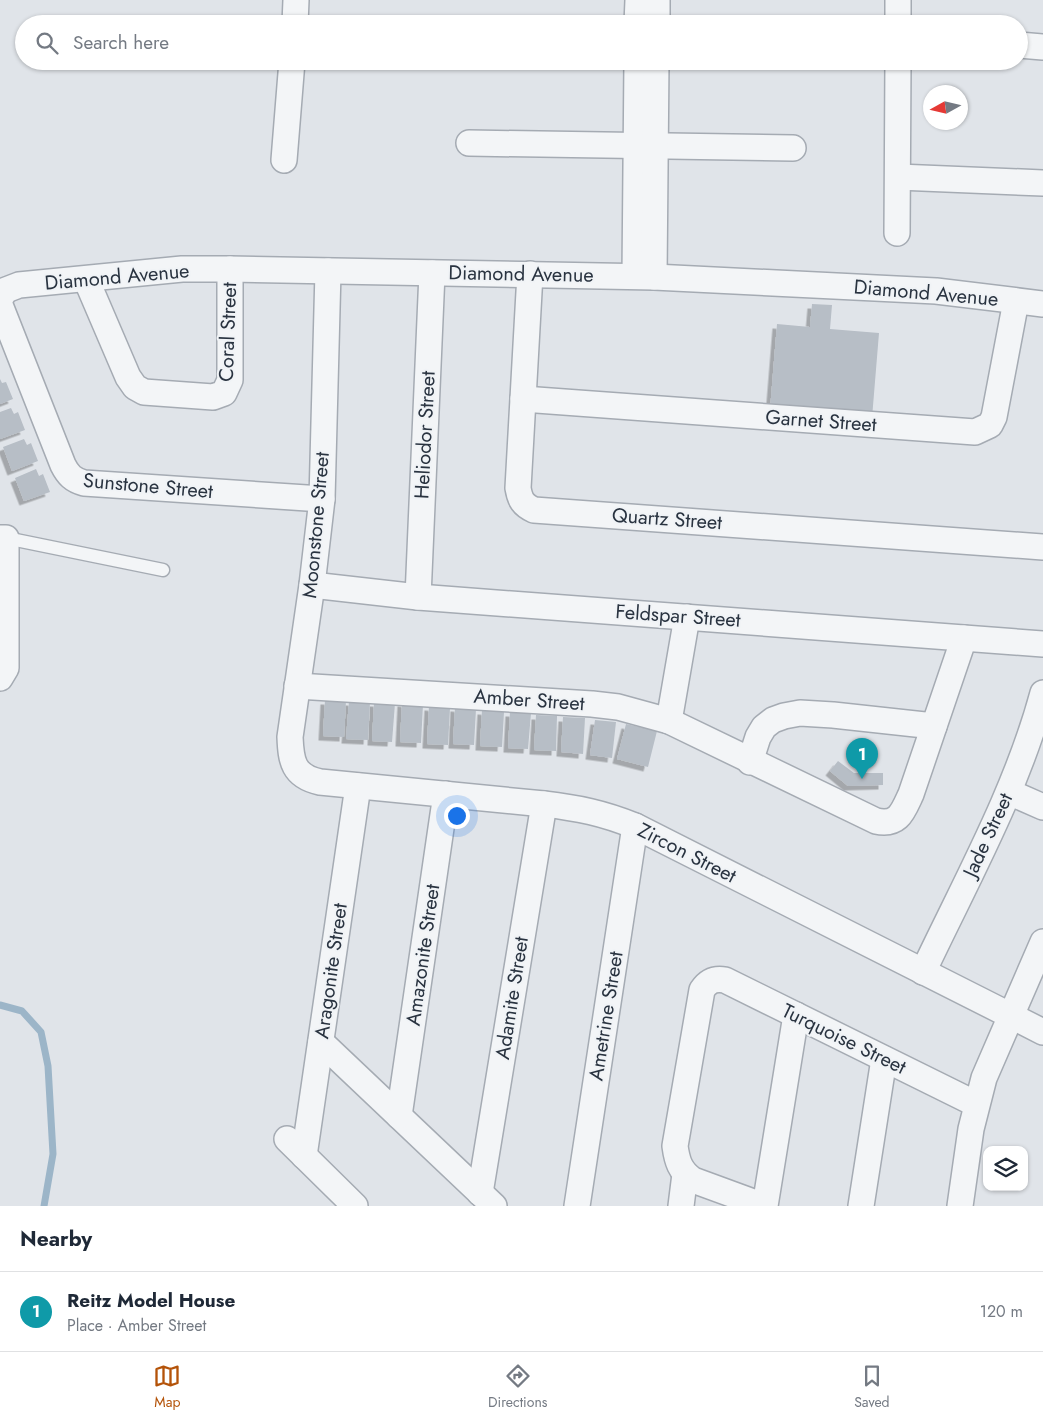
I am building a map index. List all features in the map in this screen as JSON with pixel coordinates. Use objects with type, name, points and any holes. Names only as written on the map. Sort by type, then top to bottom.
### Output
[{"type":"street","points":[[295,15],[296,0]]},
{"type":"street","points":[[898,0],[898,15]]},
{"type":"street","points":[[1028,46],[1043,47]]},
{"type":"street","points":[[284,160],[291,70]]},
{"type":"street","points":[[638,70],[646,146]]},
{"type":"street","points":[[644,277],[646,146],[655,70]]},
{"type":"street","points":[[897,232],[898,70]]},
{"type":"street","points":[[469,143],[793,148]]},
{"type":"street","points":[[898,177],[1043,183]]},
{"type":"street","name":"Diamond Avenue","points":[[1,299],[6,290],[19,286],[182,269],[230,269],[644,277],[861,286],[936,291],[1043,304]]},
{"type":"street","name":"Coral Street","points":[[86,279],[128,377],[135,387],[144,392],[213,397],[224,393],[230,380],[230,269]]},
{"type":"street","name":"Moonstone Street","points":[[301,774],[294,765],[290,737],[312,585],[322,499],[328,271]]},
{"type":"street","name":"Heliodor Street","points":[[418,597],[432,273]]},
{"type":"street","name":"Quartz Street","points":[[530,274],[518,488],[522,502],[534,510],[1043,547]]},
{"type":"street","name":"Sunstone Street","points":[[1,299],[63,465],[71,478],[84,483],[322,499]]},
{"type":"street","name":"Garnet Street","points":[[524,399],[975,432],[990,425],[994,417],[1016,301]]},
{"type":"street","points":[[0,678],[6,668],[3,538]]},
{"type":"street","name":"Feldspar Street","points":[[312,585],[418,597],[1043,644]]},
{"type":"street","points":[[669,722],[687,617]]},
{"type":"street","name":"Amber Street","points":[[297,686],[618,707],[669,722],[750,762],[884,823],[898,818],[911,794],[964,638]]},
{"type":"street","name":"Jade Street","points":[[923,972],[1009,792],[1028,742],[1043,693]]},
{"type":"street","points":[[750,762],[758,737],[764,728],[773,720],[784,716],[800,713],[833,715],[934,726]]},
{"type":"street","name":"Zircon Street","points":[[301,774],[309,780],[320,782],[544,804],[601,814],[635,826],[1043,1032]]},
{"type":"street","name":"Aragonite Street","points":[[355,1206],[296,1148],[321,1042],[358,786]]},
{"type":"street","points":[[1009,792],[1043,807]]},
{"type":"street","name":"Amazonite Street","points":[[399,1116],[446,794]]},
{"type":"street","name":"Adamite Street","points":[[487,1200],[544,804]]},
{"type":"street","name":"Ametrine Street","points":[[577,1206],[635,826]]},
{"type":"street","points":[[960,1206],[976,1104],[984,1078],[1043,942]]},
{"type":"street","name":"Turquoise Street","points":[[682,1170],[675,1146],[702,990],[712,980],[725,980],[976,1104]]},
{"type":"street","points":[[682,1170],[693,1180],[764,1206],[796,1015]]},
{"type":"street","points":[[321,1042],[487,1200]]},
{"type":"street","points":[[861,1206],[884,1059]]},
{"type":"street","points":[[681,1206],[682,1170]]},
{"type":"lane","points":[[3,538],[163,570]]},
{"type":"building","points":[[812,304],[832,305],[830,329],[879,333],[872,418],[770,410],[777,324],[810,327]]},
{"type":"building","points":[[0,379],[2,383],[6,382],[13,399],[0,404]]},
{"type":"building","points":[[11,408],[14,414],[18,412],[25,430],[0,439],[0,412]]},
{"type":"building","points":[[24,439],[27,445],[31,443],[38,461],[12,471],[3,447]]},
{"type":"building","points":[[36,469],[39,476],[43,474],[50,492],[24,501],[15,478]]},
{"type":"building","points":[[325,700],[346,701],[344,737],[323,736]]},
{"type":"building","points":[[349,701],[370,702],[368,740],[346,739]]},
{"type":"building","points":[[374,702],[395,703],[392,742],[372,741]]},
{"type":"building","points":[[402,702],[423,704],[421,743],[400,742]]},
{"type":"building","points":[[429,706],[450,708],[448,745],[427,744]]},
{"type":"building","points":[[455,707],[476,709],[474,745],[453,744]]},
{"type":"building","points":[[482,710],[504,712],[502,747],[480,746]]},
{"type":"building","points":[[510,712],[531,713],[528,749],[508,748]]},
{"type":"building","points":[[536,715],[557,716],[556,751],[534,750]]},
{"type":"building","points":[[563,717],[585,718],[583,754],[561,752]]},
{"type":"building","points":[[595,720],[616,722],[612,758],[590,755]]},
{"type":"building","points":[[626,724],[657,731],[648,767],[617,759]]},
{"type":"building","points":[[838,761],[854,773],[883,773],[883,785],[848,786],[830,771]]},
{"type":"waterway","points":[[0,1005],[22,1011],[41,1032],[48,1066],[53,1154],[44,1206]]},
{"type":"place","name":"Reitz Model House","points":[[862,779]]}]
